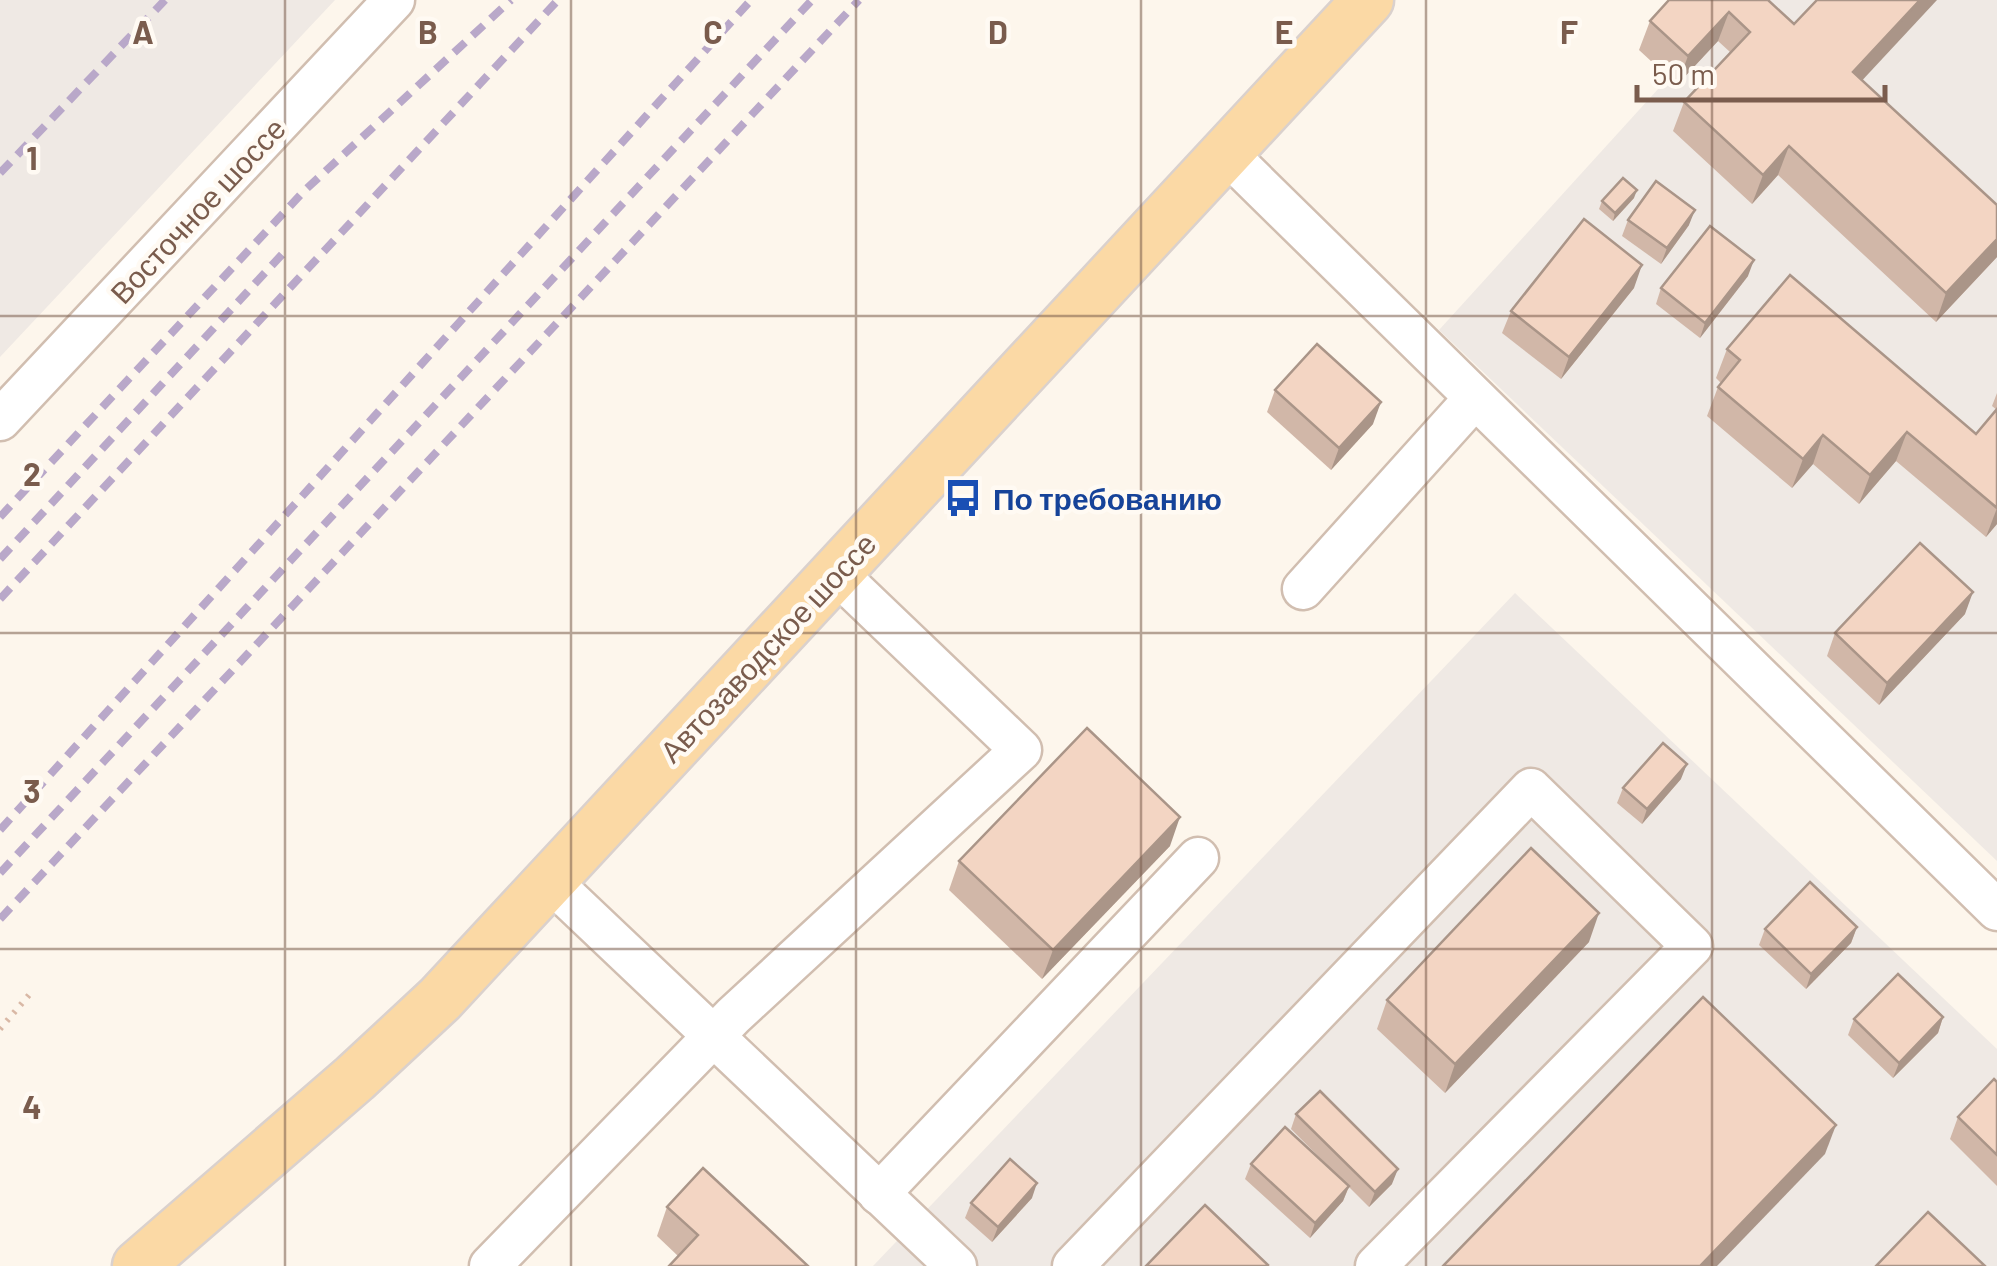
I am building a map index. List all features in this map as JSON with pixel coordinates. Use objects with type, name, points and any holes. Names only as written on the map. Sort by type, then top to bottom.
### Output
[{"type":"main road","name":"Автозаводское шоссе","points":[[138,1266],[440,999],[1368,0]]},
{"type":"street","name":"Восточное шоссе","points":[[0,420],[394,0]]},
{"type":"street","points":[[1225,152],[1997,910]]},
{"type":"street","points":[[1303,589],[1475,398]]},
{"type":"street","points":[[490,1266],[713,1036],[1022,750],[836,573]]},
{"type":"street","points":[[1073,1266],[1531,788],[1692,946],[1376,1266]]},
{"type":"street","points":[[880,1194],[1198,858]]},
{"type":"street","points":[[550,881],[956,1266]]},
{"type":"path","points":[[0,1029],[29,995]]},
{"type":"shaded area","points":[[0,0],[335,0],[0,357]]},
{"type":"shaded area","points":[[1739,0],[1997,0],[1997,861],[1439,330]]},
{"type":"shaded area","points":[[1515,593],[1997,1049],[1997,1266],[873,1266]]},
{"type":"building","points":[[1669,0],[1768,0],[1794,24],[1817,0],[1920,0],[1853,72],[1997,205],[1997,239],[1946,293],[1789,146],[1763,175],[1684,102],[1750,32],[1729,12],[1688,56],[1650,21]]},
{"type":"building","points":[[1623,178],[1637,190],[1615,213],[1602,201]]},
{"type":"building","points":[[1656,181],[1695,210],[1667,248],[1628,220]]},
{"type":"building","points":[[1584,219],[1642,265],[1569,357],[1511,311]]},
{"type":"building","points":[[1710,226],[1754,260],[1705,323],[1661,288]]},
{"type":"building","points":[[1790,275],[1976,434],[1997,409],[1997,508],[1907,432],[1870,475],[1823,435],[1803,459],[1718,387],[1740,360],[1727,349]]},
{"type":"building","points":[[1317,344],[1381,402],[1339,448],[1275,390]]},
{"type":"building","points":[[1920,543],[1973,592],[1887,683],[1835,633]]},
{"type":"building","points":[[1087,728],[1180,817],[1053,950],[959,861]]},
{"type":"building","points":[[1663,743],[1687,764],[1647,809],[1623,788]]},
{"type":"building","points":[[1531,848],[1599,913],[1455,1064],[1387,1000]]},
{"type":"building","points":[[1810,882],[1857,927],[1811,974],[1765,929]]},
{"type":"building","points":[[1898,974],[1943,1017],[1899,1063],[1854,1019]]},
{"type":"building","points":[[1703,997],[1836,1125],[1700,1266],[1443,1266]]},
{"type":"building","points":[[1994,1079],[1997,1082],[1997,1155],[1958,1117]]},
{"type":"building","points":[[1320,1091],[1398,1169],[1375,1192],[1296,1114]]},
{"type":"building","points":[[1285,1127],[1349,1186],[1315,1223],[1251,1164]]},
{"type":"building","points":[[1010,1159],[1037,1183],[998,1227],[971,1203]]},
{"type":"building","points":[[703,1168],[808,1266],[669,1266],[698,1235],[667,1207]]},
{"type":"building","points":[[1205,1205],[1268,1265],[1146,1266]]},
{"type":"building","points":[[1928,1212],[1985,1266],[1876,1266]]},
{"type":"railway","points":[[0,173],[165,0]]},
{"type":"railway","points":[[0,517],[304,191],[511,0]]},
{"type":"railway","points":[[0,599],[558,0]]},
{"type":"railway","points":[[0,830],[751,0]]},
{"type":"railway","points":[[0,873],[812,0]]},
{"type":"railway","points":[[0,919],[859,0]]},
{"type":"railway","points":[[0,559],[287,249]]},
{"type":"place","name":"По требованию","points":[[963,498]]}]
